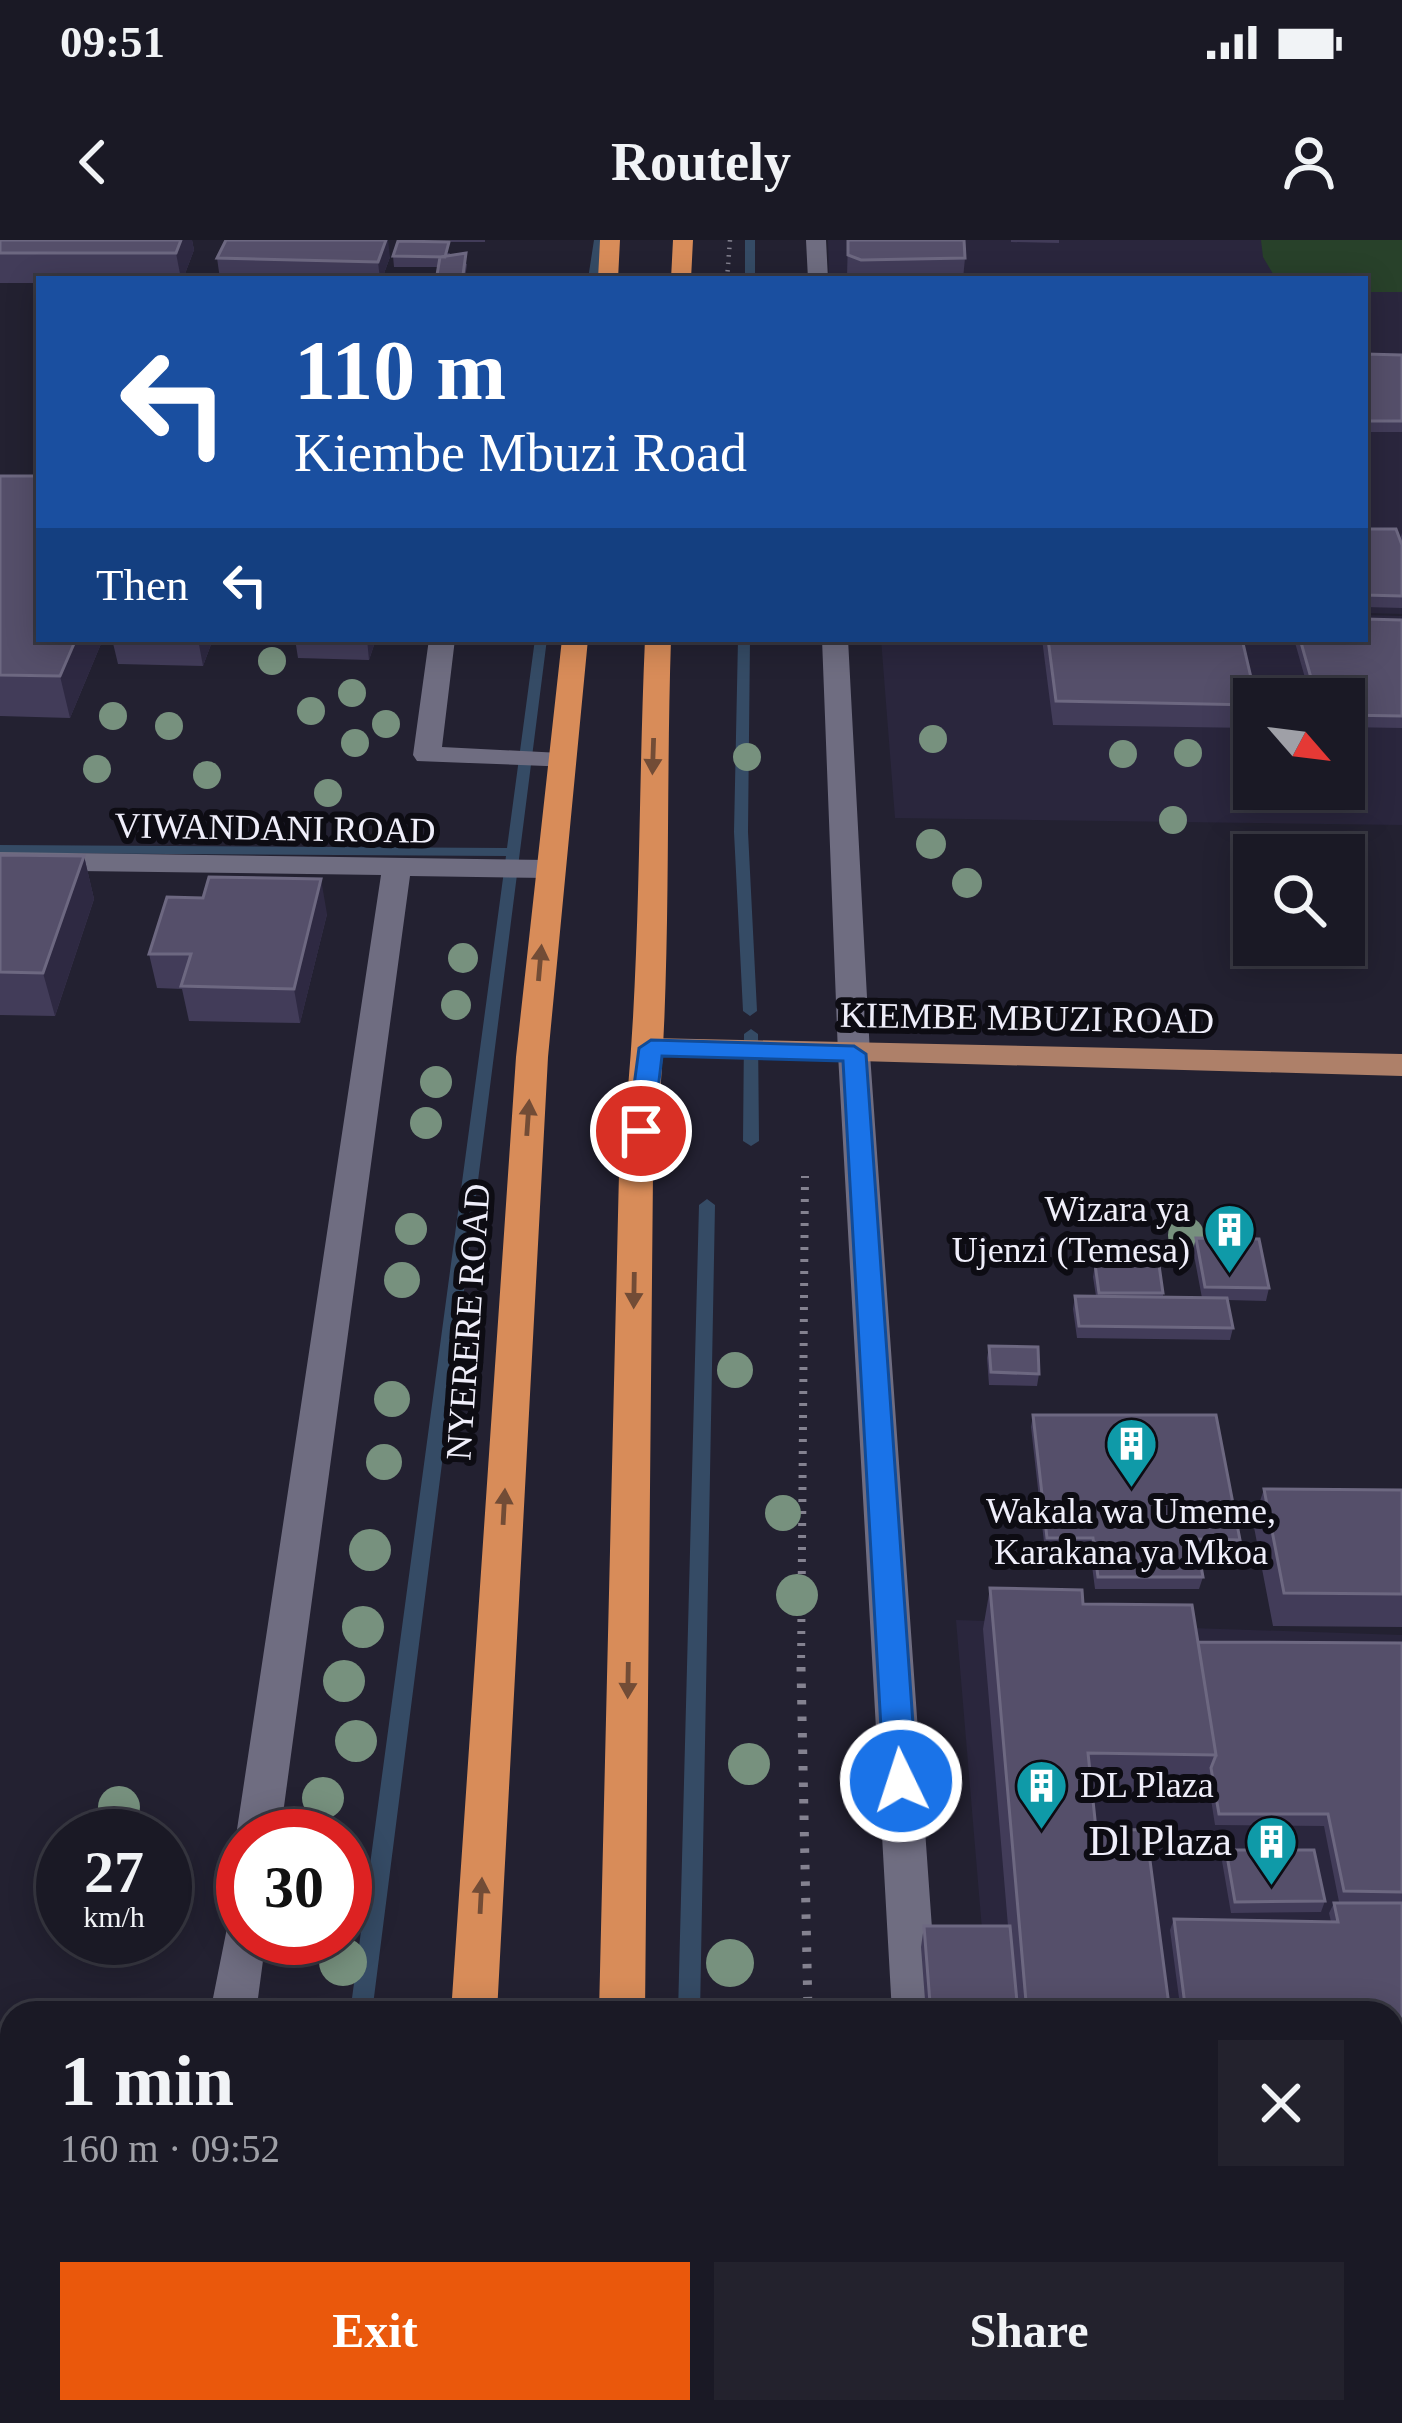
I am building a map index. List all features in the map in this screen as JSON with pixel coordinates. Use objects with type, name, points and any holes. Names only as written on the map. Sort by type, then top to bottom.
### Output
[{"type":"highway","points":[[608,276],[610,240]]},
{"type":"highway","points":[[680,276],[683,240]]},
{"type":"highway","name":"NYERERE ROAD","points":[[475,2001],[532,1057],[575,642]]},
{"type":"highway","points":[[622,2001],[636,1173],[651,1048],[649,874],[658,642]]},
{"type":"main road","name":"KIEMBE MBUZI ROAD","points":[[651,1048],[1402,1065]]},
{"type":"street","points":[[816,240],[818,276]]},
{"type":"street","points":[[442,642],[427,755],[561,761]]},
{"type":"street","points":[[835,642],[854,1054],[915,2001]]},
{"type":"street","name":"VIWANDANI ROAD","points":[[0,862],[549,869]]},
{"type":"street","points":[[262,1809],[396,870]]},
{"type":"street","points":[[235,2001],[240,1965]]},
{"type":"path","points":[[727,276],[730,240]]},
{"type":"path","points":[[805,1176],[799,1582],[808,2001]]},
{"type":"shaded area","points":[[828,240],[1402,240],[1402,614],[1368,613],[1368,276],[829,276]]},
{"type":"shaded area","points":[[1368,615],[1402,616],[1402,825],[895,818],[881,642],[1368,642]]},
{"type":"shaded area","points":[[956,1620],[1402,1635],[1402,2001],[988,2001]]},
{"type":"green space","points":[[1261,240],[1402,240],[1402,292],[1368,292],[1368,276],[1274,276],[1263,257]]},
{"type":"building","points":[[0,240],[181,240],[176,253],[0,253]]},
{"type":"building","points":[[226,240],[386,240],[378,262],[217,258]]},
{"type":"building","points":[[848,240],[964,240],[965,258],[861,260],[848,255]]},
{"type":"building","points":[[398,241],[449,242],[445,257],[393,256]]},
{"type":"building","points":[[466,253],[463,275],[437,275],[440,257]]},
{"type":"building","points":[[1368,354],[1402,355],[1402,421],[1368,421]]},
{"type":"building","points":[[0,476],[36,476],[36,642],[75,642],[60,676],[0,675]]},
{"type":"building","points":[[1368,529],[1396,529],[1402,545],[1402,596],[1368,595]]},
{"type":"building","points":[[1368,619],[1402,620],[1402,716],[1365,715],[1365,678],[1311,678],[1301,642],[1368,642]]},
{"type":"building","points":[[1048,642],[1243,642],[1251,678],[1233,678],[1233,705],[1056,701]]},
{"type":"building","points":[[0,855],[84,856],[43,973],[0,972]]},
{"type":"building","points":[[209,877],[321,879],[294,989],[181,986],[191,954],[149,954],[167,897],[203,898]]},
{"type":"building","name":"Wizara ya Ujenzi (Temesa)","points":[[1196,1238],[1259,1239],[1269,1288],[1205,1287]]},
{"type":"building","points":[[1095,1264],[1159,1265],[1163,1293],[1099,1293]]},
{"type":"building","points":[[1075,1296],[1227,1298],[1233,1328],[1079,1326]]},
{"type":"building","points":[[989,1346],[1038,1347],[1039,1374],[991,1372]]},
{"type":"building","name":"Wakala wa Umeme, Karakana ya Mkoa","points":[[1033,1415],[1216,1415],[1240,1540],[1196,1539],[1203,1577],[1098,1577],[1093,1538],[1047,1538]]},
{"type":"building","points":[[1264,1489],[1402,1490],[1402,1594],[1284,1593]]},
{"type":"building","name":"DL Plaza","points":[[990,1588],[1082,1590],[1083,1604],[1192,1605],[1216,1755],[1088,1753],[1096,1829],[1146,1830],[1168,2001],[1026,2001]]},
{"type":"building","points":[[1198,1642],[1402,1643],[1402,1892],[1344,1891],[1328,1814],[1219,1814],[1211,1768],[1216,1755]]},
{"type":"building","name":"Dl Plaza","points":[[1226,1850],[1314,1850],[1325,1901],[1235,1902]]},
{"type":"building","points":[[1334,1903],[1402,1903],[1402,2001],[1184,2001],[1174,1919],[1338,1922]]},
{"type":"building","points":[[924,1926],[1010,1926],[1017,2001],[930,2001]]},
{"type":"waterway","points":[[593,276],[599,240]]},
{"type":"waterway","points":[[750,240],[750,276]]},
{"type":"waterway","points":[[363,2001],[541,642]]},
{"type":"waterway","points":[[744,642],[741,832],[750,1011]]},
{"type":"waterway","points":[[0,849],[511,852]]},
{"type":"waterway","points":[[751,1034],[751,1141]]},
{"type":"waterway","points":[[689,2001],[707,1205]]},
{"type":"place","name":"Wizara ya Ujenzi (Temesa)","points":[[1229,1276]]},
{"type":"place","name":"Wakala wa Umeme, Karakana ya Mkoa","points":[[1131,1489]]},
{"type":"place","name":"DL Plaza","points":[[1041,1831]]},
{"type":"place","name":"Dl Plaza","points":[[1271,1887]]},
{"type":"route","points":[[641,1131],[651,1048],[854,1054],[901,1781]]}]
